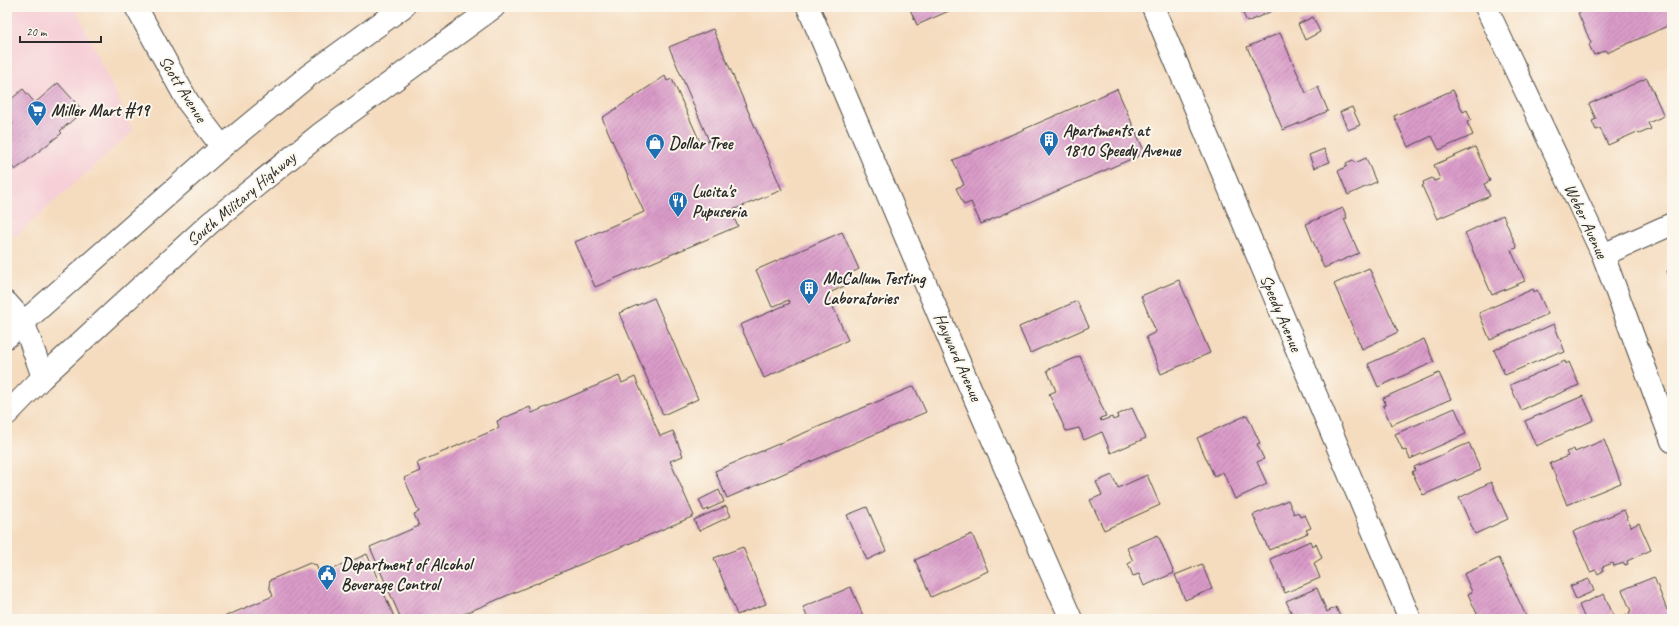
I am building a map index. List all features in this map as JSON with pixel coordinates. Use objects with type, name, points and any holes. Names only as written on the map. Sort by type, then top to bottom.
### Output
[{"type":"street","name":"Scott Avenue","points":[[136,7],[188,102],[222,147]]},
{"type":"street","points":[[7,337],[23,321],[222,147],[308,76],[403,7]]},
{"type":"street","name":"South Military Highway","points":[[7,414],[43,377],[210,223],[319,135],[494,7]]},
{"type":"street","name":"Hayward Avenue","points":[[808,7],[952,346],[1071,619]]},
{"type":"street","name":"Speedy Avenue","points":[[1153,7],[1410,619]]},
{"type":"street","name":"Weber Avenue","points":[[1486,7],[1603,255],[1672,442]]},
{"type":"street","points":[[1603,255],[1672,224]]},
{"type":"street","points":[[7,303],[23,321],[43,377]]},
{"type":"shaded area","points":[[7,7],[75,7],[133,131],[16,236],[7,233]]},
{"type":"building","points":[[909,7],[958,7],[917,25]]},
{"type":"building","points":[[1240,7],[1281,7],[1247,22]]},
{"type":"building","points":[[1590,7],[1672,7],[1672,24],[1607,53],[1606,50],[1594,55],[1589,45],[1591,43],[1578,13]]},
{"type":"building","points":[[1313,17],[1320,32],[1305,40],[1298,24]]},
{"type":"building","points":[[713,29],[782,190],[730,211],[738,226],[595,287],[575,242],[644,212],[602,118],[665,76],[667,81],[672,79],[701,144],[709,141],[669,47]]},
{"type":"building","points":[[1280,33],[1306,93],[1318,87],[1328,111],[1283,130],[1247,47]]},
{"type":"building","points":[[1647,78],[1664,116],[1648,123],[1651,129],[1639,134],[1637,132],[1608,145],[1600,128],[1596,130],[1592,121],[1596,119],[1589,104]]},
{"type":"building","name":"Miller Mart #19","points":[[58,83],[83,111],[60,131],[62,133],[15,170],[7,160],[7,129],[13,124],[7,117],[7,103],[23,89],[35,103]]},
{"type":"building","name":"Apartments at 1810 Speedy Avenue","points":[[1117,89],[1145,153],[981,224],[971,202],[964,205],[956,188],[964,185],[953,160]]},
{"type":"building","points":[[1453,90],[1463,112],[1467,110],[1471,120],[1467,122],[1473,135],[1439,150],[1432,136],[1408,147],[1394,116]]},
{"type":"building","points":[[1352,107],[1360,125],[1348,130],[1340,112]]},
{"type":"building","points":[[1475,147],[1490,181],[1484,184],[1490,196],[1437,219],[1422,186],[1424,185],[1423,182],[1432,178],[1434,181],[1440,179],[1434,165]]},
{"type":"building","points":[[1324,149],[1330,162],[1314,168],[1309,155]]},
{"type":"building","points":[[1366,158],[1376,182],[1348,195],[1338,171],[1347,166],[1346,163],[1353,160],[1355,163]]},
{"type":"building","points":[[1343,208],[1347,218],[1344,219],[1359,253],[1324,268],[1306,224]]},
{"type":"building","points":[[1503,215],[1517,248],[1511,250],[1525,281],[1492,295],[1465,233]]},
{"type":"building","name":"McCallum Testing Laboratories","points":[[842,232],[859,269],[849,274],[853,282],[827,294],[848,340],[764,378],[740,325],[790,303],[788,300],[772,307],[756,270]]},
{"type":"building","points":[[1369,268],[1398,332],[1362,349],[1334,284]]},
{"type":"building","points":[[1672,269],[1672,283],[1667,271]]},
{"type":"building","points":[[1179,280],[1210,353],[1161,374],[1146,337],[1156,332],[1141,296]]},
{"type":"building","points":[[1533,289],[1534,292],[1537,290],[1548,314],[1490,340],[1479,313]]},
{"type":"building","points":[[654,298],[698,399],[663,415],[619,313]]},
{"type":"building","points":[[1077,301],[1089,327],[1030,353],[1019,327]]},
{"type":"building","points":[[1554,324],[1565,352],[1560,354],[1559,352],[1505,375],[1494,350]]},
{"type":"building","points":[[1424,339],[1434,362],[1378,387],[1368,364]]},
{"type":"building","points":[[1080,356],[1106,416],[1100,418],[1101,421],[1112,417],[1113,420],[1118,418],[1117,415],[1132,408],[1146,438],[1111,453],[1102,432],[1084,440],[1079,428],[1066,431],[1049,394],[1056,391],[1047,370]]},
{"type":"building","points":[[1565,361],[1566,364],[1569,362],[1579,385],[1521,410],[1510,385]]},
{"type":"building","points":[[1439,373],[1451,399],[1391,425],[1383,406],[1386,405],[1383,398]]},
{"type":"building","points":[[619,376],[622,383],[635,377],[660,436],[673,431],[683,456],[670,461],[694,516],[452,619],[401,619],[370,547],[419,526],[414,514],[419,512],[404,478],[420,471],[417,463],[499,428],[497,421],[530,407],[532,413]]},
{"type":"building","points":[[914,386],[926,412],[727,498],[715,471]]},
{"type":"building","points":[[1583,396],[1594,420],[1536,446],[1525,421]]},
{"type":"building","points":[[1455,408],[1466,434],[1410,459],[1406,450],[1403,451],[1395,434]]},
{"type":"building","points":[[1247,415],[1260,443],[1257,444],[1264,459],[1257,462],[1267,484],[1235,499],[1223,472],[1214,476],[1197,438]]},
{"type":"building","points":[[1604,440],[1621,483],[1567,505],[1550,463],[1568,456],[1566,452],[1574,449],[1575,452]]},
{"type":"building","points":[[1469,443],[1481,470],[1423,495],[1412,472],[1415,470],[1414,467]]},
{"type":"building","points":[[1112,475],[1118,488],[1147,475],[1160,505],[1104,530],[1090,500],[1102,495],[1096,482]]},
{"type":"building","points":[[1491,482],[1508,519],[1475,534],[1459,498]]},
{"type":"building","points":[[719,490],[724,502],[704,511],[699,500]]},
{"type":"building","points":[[1288,500],[1294,514],[1298,512],[1300,517],[1305,515],[1311,528],[1306,530],[1308,533],[1269,550],[1253,515]]},
{"type":"building","points":[[726,506],[731,516],[699,531],[694,520]]},
{"type":"building","points":[[867,507],[886,551],[867,560],[847,515]]},
{"type":"building","points":[[1624,510],[1631,527],[1639,523],[1651,550],[1627,561],[1628,564],[1625,565],[1624,563],[1614,566],[1613,563],[1602,567],[1603,571],[1598,574],[1596,570],[1590,572],[1573,532]]},
{"type":"building","points":[[972,534],[988,571],[931,597],[915,560]]},
{"type":"building","points":[[1158,535],[1174,573],[1144,586],[1139,574],[1133,576],[1128,564],[1133,561],[1127,548]]},
{"type":"building","points":[[1310,541],[1312,546],[1316,544],[1322,558],[1314,563],[1320,578],[1285,593],[1270,559]]},
{"type":"building","points":[[743,547],[766,604],[737,615],[714,558]]},
{"type":"building","name":"Department of Alcohol Beverage Control","points":[[367,554],[395,619],[219,619],[273,596],[269,586],[270,580],[310,563],[316,565],[320,575]]},
{"type":"building","points":[[1499,558],[1526,616],[1519,619],[1481,619],[1479,615],[1478,616],[1468,594],[1472,592],[1464,574]]},
{"type":"building","points":[[1202,564],[1212,589],[1185,600],[1175,575]]},
{"type":"building","points":[[1654,577],[1667,610],[1672,609],[1672,619],[1618,619],[1630,614],[1629,612],[1631,611],[1622,590]]},
{"type":"building","points":[[1589,579],[1594,591],[1576,599],[1570,586]]},
{"type":"building","points":[[851,587],[864,618],[808,619],[803,607]]},
{"type":"building","points":[[1317,588],[1327,612],[1336,607],[1341,619],[1281,619],[1292,614],[1286,601]]},
{"type":"building","points":[[1604,594],[1615,619],[1585,619],[1579,605]]},
{"type":"place","name":"Miller Mart #19","points":[[37,127]]},
{"type":"place","name":"Apartments at 1810 Speedy Avenue","points":[[1049,157]]},
{"type":"place","name":"Dollar Tree","points":[[655,160]]},
{"type":"place","name":"Lucita's Pupuseria","points":[[678,218]]},
{"type":"place","name":"McCallum Testing Laboratories","points":[[809,305]]},
{"type":"place","name":"Department of Alcohol Beverage Control","points":[[327,591]]}]
